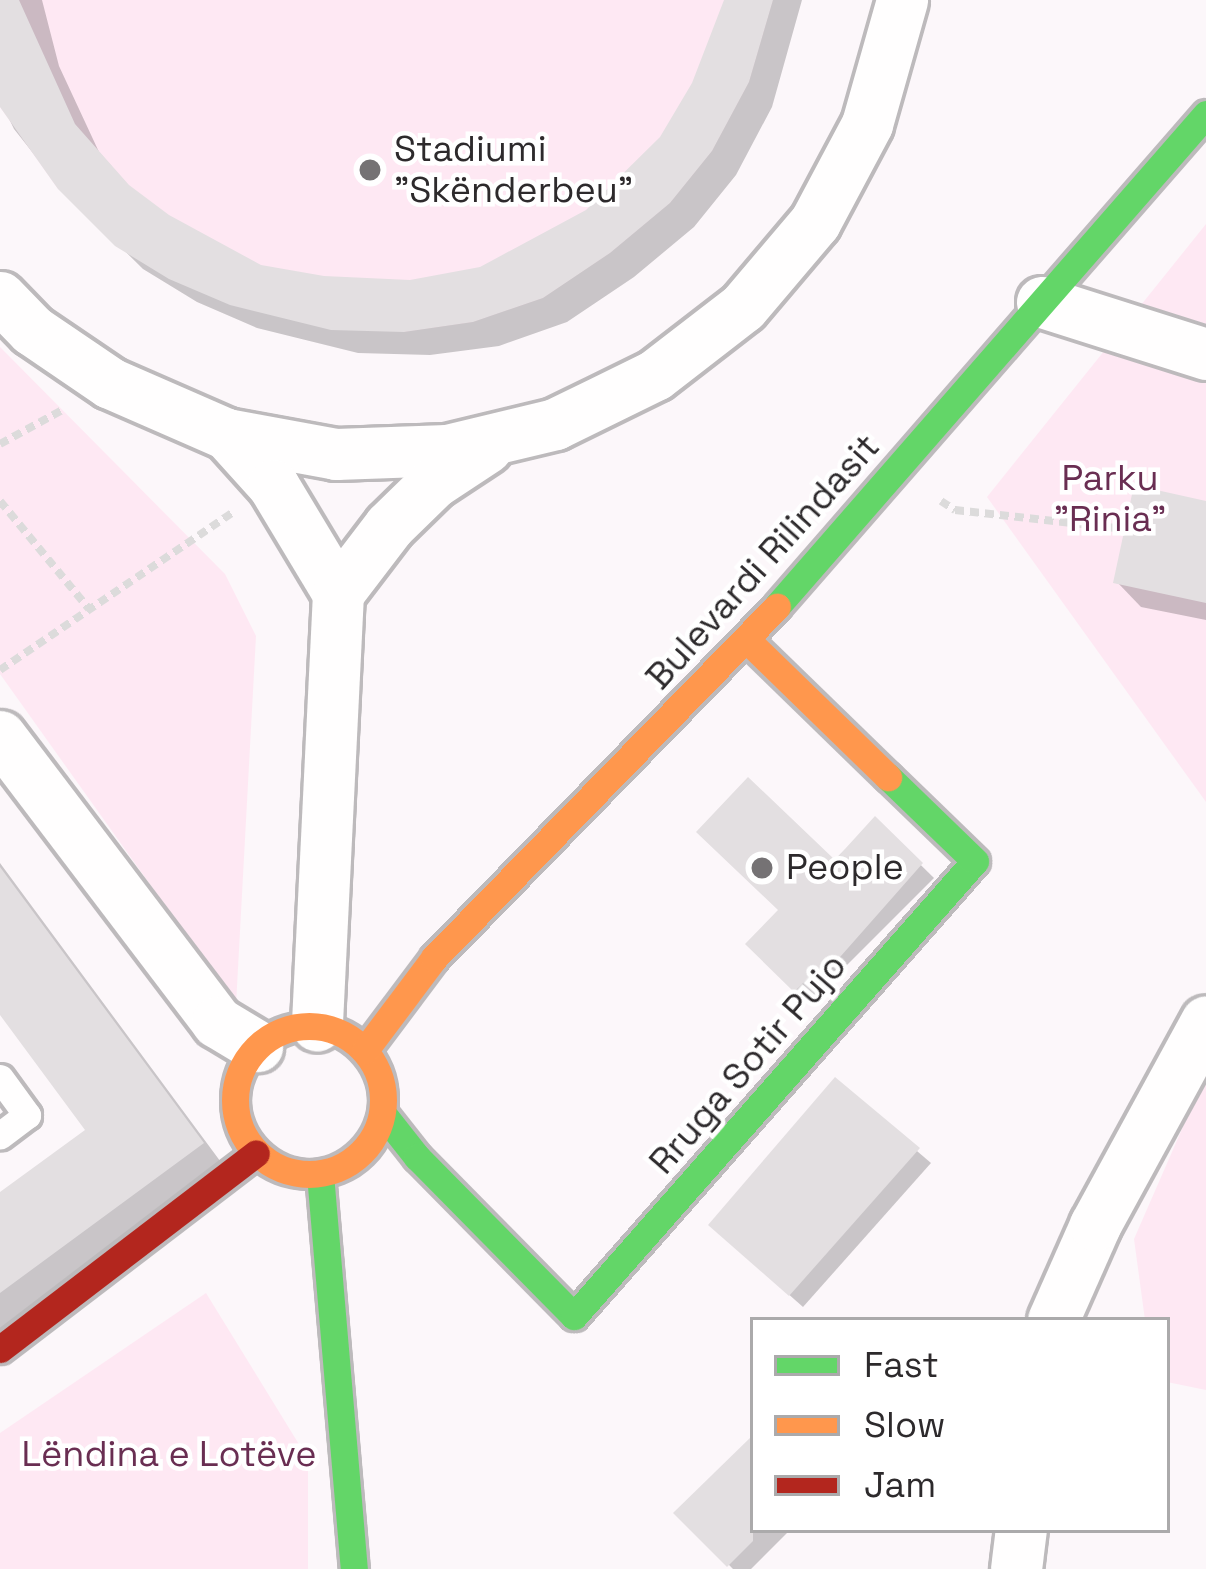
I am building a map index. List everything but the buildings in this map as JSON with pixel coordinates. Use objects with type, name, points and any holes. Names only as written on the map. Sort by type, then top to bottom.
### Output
[{"type":"main road","name":"Bulevardi Rilindasit","points":[[365,1050],[434,958],[747,640],[1206,113]]},
{"type":"main road","name":"Rruga Sotir Pujo","points":[[383,1114],[417,1157],[574,1316],[975,861],[747,640]]},
{"type":"main road","points":[[316,1025],[346,1035],[365,1050],[378,1069],[383,1114],[361,1154],[320,1174],[297,1174],[256,1154],[234,1111],[234,1088],[257,1046],[277,1032],[316,1025]]},
{"type":"main road","points":[[0,1348],[256,1154]]},
{"type":"main road","points":[[320,1174],[354,1569]]},
{"type":"street","points":[[0,297],[32,330],[110,383],[227,434],[336,454],[447,450],[556,424],[656,375],[743,308],[815,222],[867,124],[902,0]]},
{"type":"street","points":[[1042,302],[1206,354]]},
{"type":"street","points":[[227,434],[273,485],[338,593],[316,1025]]},
{"type":"street","points":[[338,593],[418,497],[495,442]]},
{"type":"street","points":[[0,736],[217,1022],[257,1046]]},
{"type":"street","points":[[1054,1317],[1095,1225],[1206,1021]]},
{"type":"street","points":[[1016,1569],[1021,1533]]},
{"type":"lane","points":[[0,1078],[27,1115],[0,1135]]},
{"type":"path","points":[[0,444],[110,383]]},
{"type":"path","points":[[893,473],[956,510],[1125,529]]},
{"type":"path","points":[[0,670],[273,485]]},
{"type":"path","points":[[0,501],[89,609]]},
{"type":"green space","name":"Stadiumi \"Skënderbeu\"","points":[[0,0],[773,0],[749,82],[712,151],[670,203],[610,253],[543,298],[473,322],[404,332],[58,189],[0,107]]},
{"type":"green space","name":"Parku \"Rinia\"","points":[[1206,224],[1206,802],[987,497]]},
{"type":"green space","points":[[0,347],[225,574],[256,636],[236,1005],[0,674]]},
{"type":"green space","points":[[1206,1074],[1206,1390],[1170,1383],[1170,1317],[1145,1317],[1134,1239]]},
{"type":"green space","name":"Lëndina e Lotëve","points":[[206,1293],[308,1459],[308,1569],[0,1569],[0,1433]]},
{"type":"traffic: fast","points":[[777,606],[1206,114]]},
{"type":"traffic: fast","points":[[383,1114],[417,1157],[574,1316],[975,861],[888,777]]},
{"type":"traffic: fast","points":[[320,1174],[354,1569]]},
{"type":"traffic: slow","points":[[365,1050],[434,958],[777,606]]},
{"type":"traffic: slow","points":[[747,640],[888,777]]},
{"type":"traffic: slow","points":[[309,1026],[337,1031],[362,1047],[378,1072],[383,1100],[378,1128],[362,1153],[337,1169],[309,1174],[281,1169],[256,1153],[240,1128],[235,1100],[240,1072],[256,1047],[281,1031],[309,1026]]},
{"type":"traffic: jam","points":[[0,1349],[256,1153]]},
{"type":"place","name":"Stadiumi \"Skënderbeu\"","points":[[370,170]]},
{"type":"place","name":"People","points":[[762,868]]}]
